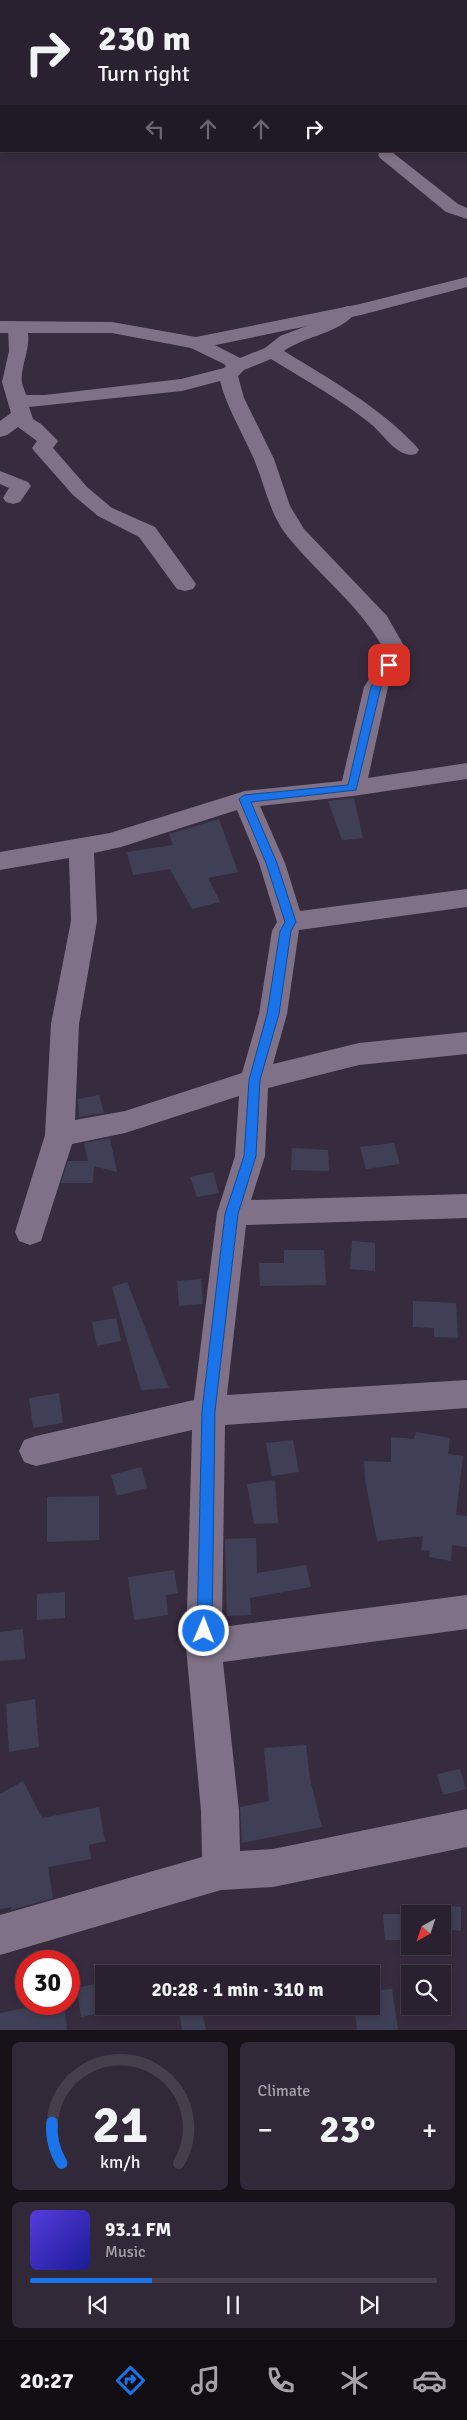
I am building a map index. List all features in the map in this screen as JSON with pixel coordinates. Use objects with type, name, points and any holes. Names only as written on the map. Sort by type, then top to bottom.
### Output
[{"type":"street","points":[[386,155],[452,208],[467,214]]},
{"type":"street","points":[[185,584],[147,532],[105,512],[80,491],[42,448],[48,441],[34,428],[24,422],[14,408],[12,382],[18,352],[8,327],[127,329],[180,342],[196,342],[347,312],[467,282]]},
{"type":"street","points":[[0,431],[14,408],[102,392],[182,384],[234,369],[272,352],[287,340],[324,326],[347,312]]},
{"type":"street","points":[[196,342],[231,360],[234,369]]},
{"type":"street","points":[[272,352],[346,398],[392,431],[409,450]]},
{"type":"street","points":[[234,369],[228,375],[234,398],[264,459],[280,506],[295,532],[379,621],[393,646],[389,665],[376,687],[353,788]]},
{"type":"street","points":[[0,477],[21,486],[13,498]]},
{"type":"street","points":[[0,861],[112,841],[244,799],[353,788],[467,771]]},
{"type":"street","points":[[221,1871],[220,1812],[204,1647],[209,1411],[232,1214],[250,1156],[254,1080],[273,1014],[285,931],[290,922],[272,863],[244,799]]},
{"type":"street","points":[[30,1232],[60,1135],[65,1024],[84,921],[81,846]]},
{"type":"street","points":[[290,922],[467,898]]},
{"type":"street","points":[[60,1135],[125,1122],[254,1080],[359,1054],[467,1044]]},
{"type":"street","points":[[232,1214],[467,1206]]},
{"type":"street","points":[[36,1450],[209,1411],[467,1394]]},
{"type":"street","points":[[204,1647],[467,1612]]},
{"type":"street","points":[[0,1935],[221,1871],[272,1868],[467,1828]]},
{"type":"building","points":[[354,798],[363,838],[342,840],[328,801]]},
{"type":"building","points":[[219,819],[238,872],[208,878],[220,902],[192,909],[170,869],[133,875],[127,852],[173,845],[169,834]]},
{"type":"building","points":[[99,1095],[104,1113],[79,1117],[78,1099]]},
{"type":"building","points":[[110,1138],[117,1172],[94,1166],[93,1183],[61,1183],[68,1161],[88,1161],[84,1143]]},
{"type":"building","points":[[394,1143],[400,1164],[366,1169],[360,1147]]},
{"type":"building","points":[[292,1148],[328,1150],[329,1171],[291,1170]]},
{"type":"building","points":[[213,1172],[219,1193],[197,1197],[190,1177]]},
{"type":"building","points":[[352,1241],[375,1243],[375,1271],[350,1269]]},
{"type":"building","points":[[284,1250],[324,1250],[326,1285],[260,1286],[259,1263],[284,1263]]},
{"type":"building","points":[[201,1279],[203,1304],[179,1306],[177,1281]]},
{"type":"building","points":[[127,1282],[169,1388],[141,1390],[112,1287]]},
{"type":"building","points":[[413,1301],[456,1303],[458,1338],[434,1337],[434,1328],[413,1327]]},
{"type":"building","points":[[116,1318],[121,1341],[97,1346],[92,1322]]},
{"type":"building","points":[[59,1393],[63,1423],[33,1428],[29,1398]]},
{"type":"building","points":[[416,1432],[450,1438],[448,1454],[463,1456],[456,1515],[467,1516],[467,1547],[452,1545],[451,1561],[429,1557],[430,1551],[421,1550],[423,1536],[377,1541],[365,1479],[364,1461],[391,1462],[391,1437],[414,1439]]},
{"type":"building","points":[[293,1440],[299,1472],[272,1476],[266,1443]]},
{"type":"building","points":[[141,1467],[147,1488],[117,1496],[111,1475]]},
{"type":"building","points":[[275,1480],[278,1523],[254,1524],[247,1484]]},
{"type":"building","points":[[99,1496],[99,1540],[47,1542],[47,1497]]},
{"type":"building","points":[[256,1538],[257,1573],[306,1565],[311,1587],[250,1598],[251,1615],[227,1616],[225,1539]]},
{"type":"building","points":[[174,1570],[178,1593],[166,1595],[168,1615],[134,1620],[128,1577]]},
{"type":"building","points":[[65,1592],[65,1618],[37,1620],[37,1594]]},
{"type":"building","points":[[23,1629],[25,1659],[0,1661],[0,1632]]},
{"type":"building","points":[[35,1699],[39,1747],[9,1752],[6,1704]]},
{"type":"building","points":[[306,1745],[310,1779],[322,1827],[242,1843],[240,1807],[269,1801],[264,1748]]},
{"type":"building","points":[[460,1769],[466,1789],[443,1795],[437,1774]]},
{"type":"building","points":[[23,1781],[42,1818],[99,1807],[105,1841],[89,1845],[91,1859],[48,1867],[53,1898],[11,1910],[11,1907],[0,1909],[0,1794]]},
{"type":"building","points":[[451,1906],[461,1907],[461,1931],[451,1930]]},
{"type":"building","points":[[383,1914],[401,1914],[401,1940],[385,1940]]},
{"type":"building","points":[[95,1984],[95,2014],[81,2017],[80,1987]]},
{"type":"building","points":[[392,1989],[398,2030],[357,2030],[355,2015],[380,2015],[380,1990]]},
{"type":"building","points":[[15,2010],[15,2015],[65,2015],[67,2030],[0,2030],[0,2013]]},
{"type":"building","points":[[180,2015],[203,2015],[206,2030],[182,2030]]},
{"type":"route","points":[[204,1631],[209,1411],[232,1214],[250,1156],[254,1080],[273,1014],[285,931],[290,922],[272,863],[244,799],[353,788],[376,687],[389,665]]}]
